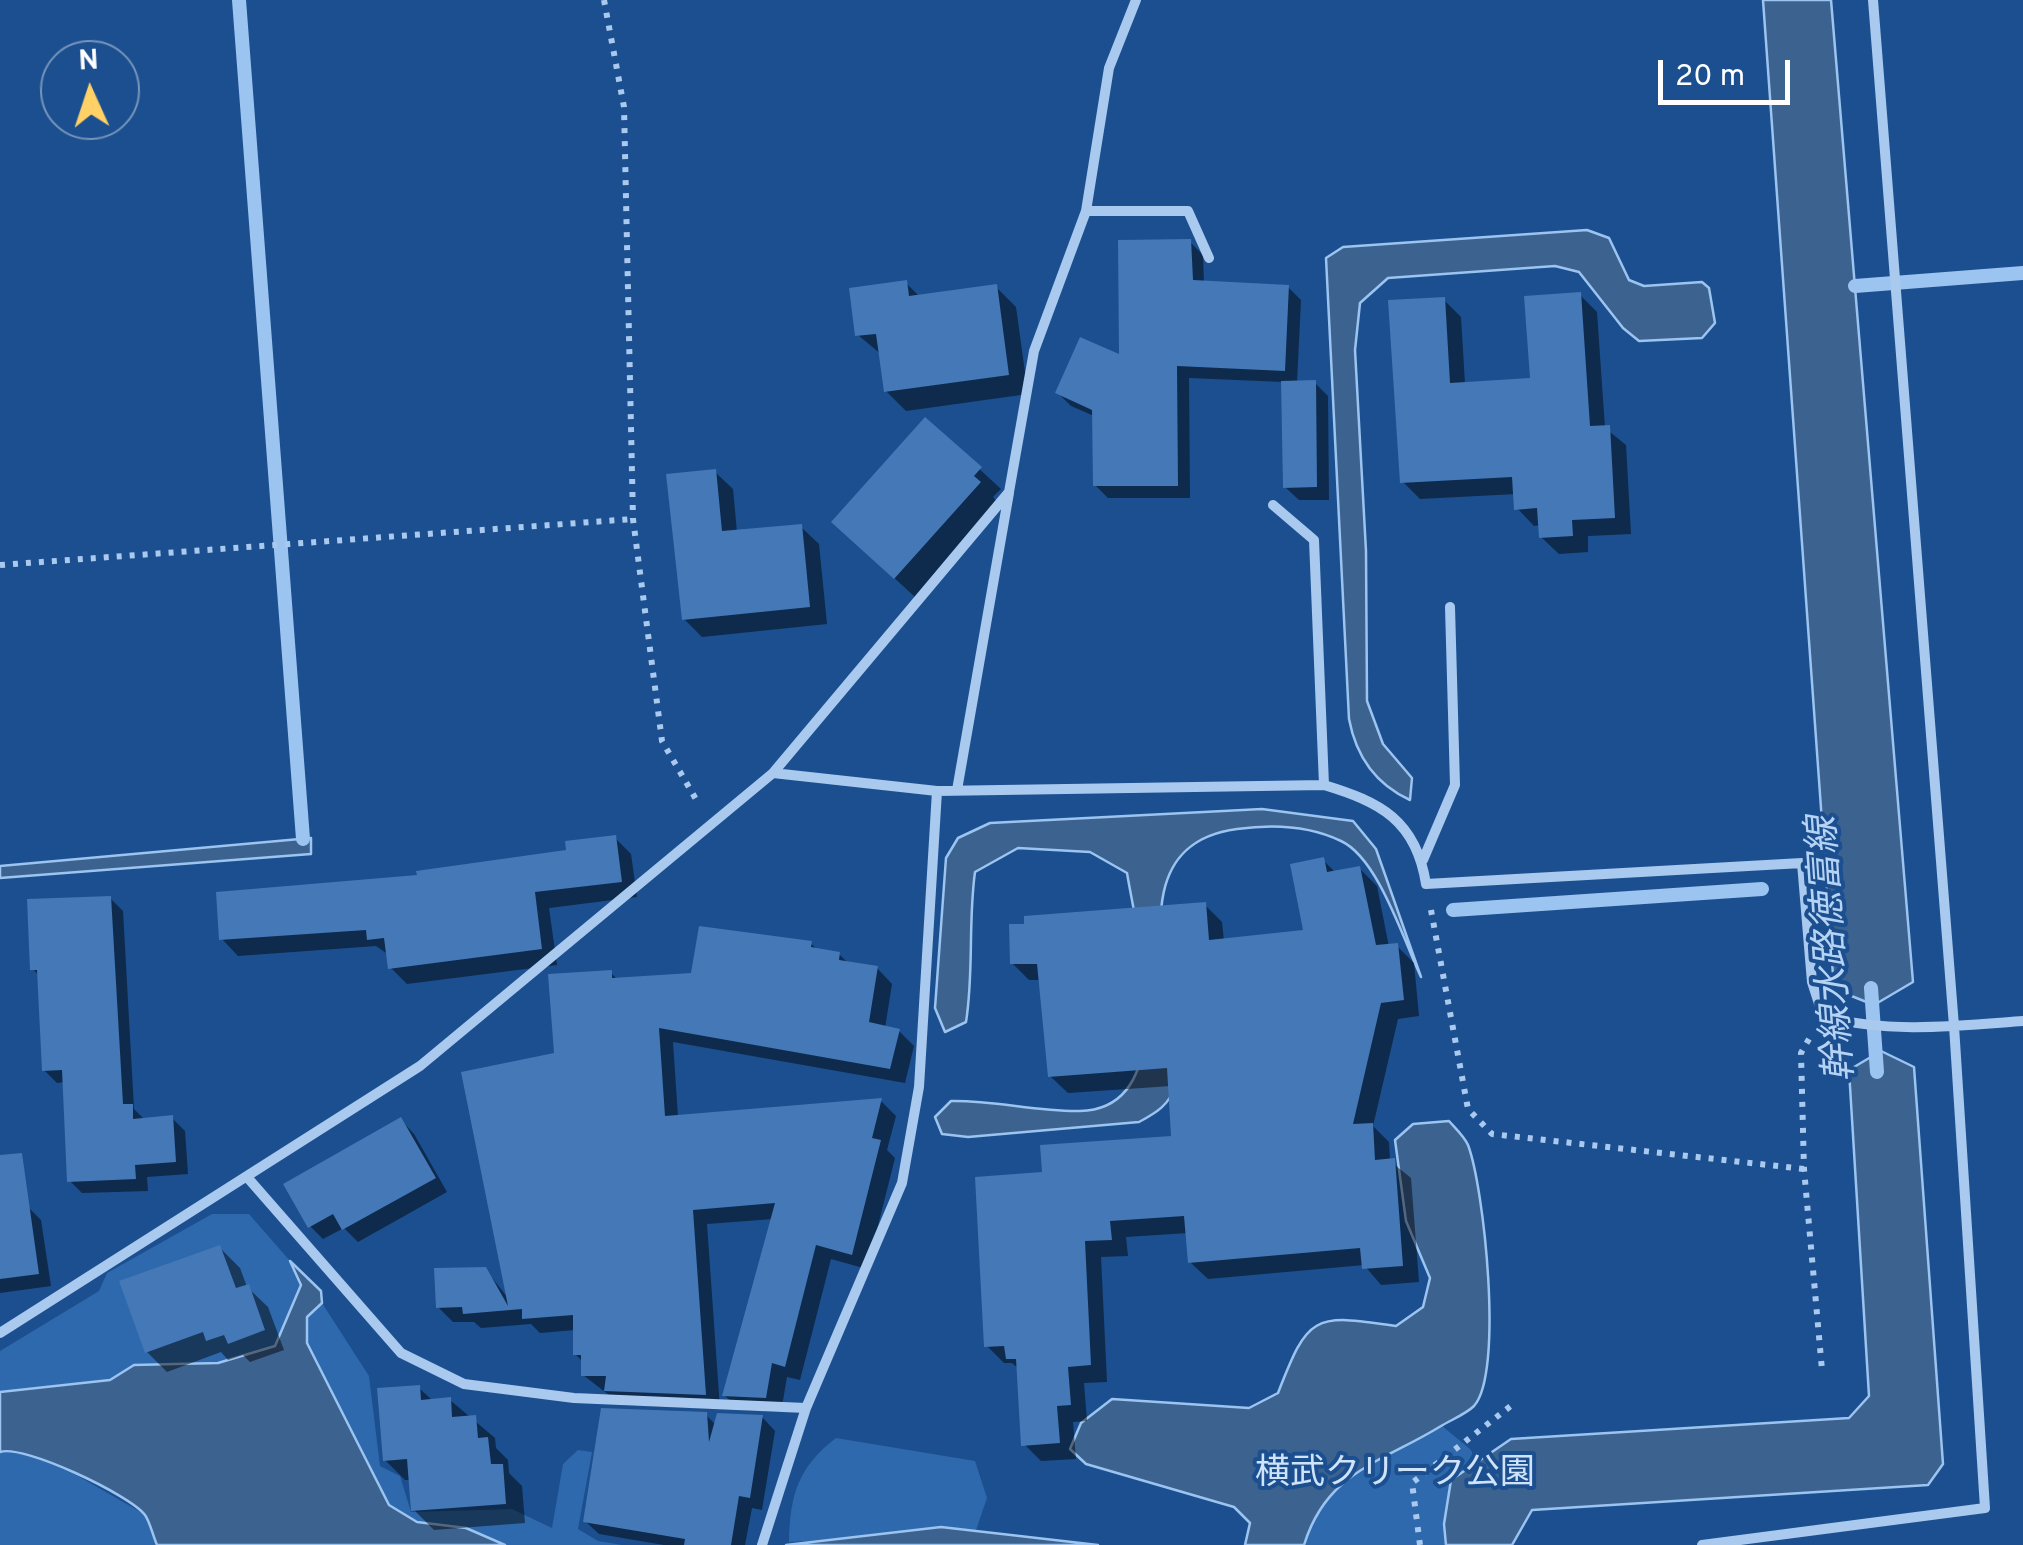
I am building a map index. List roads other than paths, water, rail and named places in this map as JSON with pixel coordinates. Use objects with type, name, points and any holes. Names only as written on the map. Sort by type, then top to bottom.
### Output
[{"type":"street","points":[[957,790],[1034,352],[1086,211],[1109,68],[1136,0]]},
{"type":"street","points":[[1702,1545],[1985,1508],[1954,1026],[1873,0]]},
{"type":"street","points":[[1086,211],[1188,211],[1209,258]]},
{"type":"street","points":[[0,1333],[420,1066],[773,774],[1009,492]]},
{"type":"street","points":[[1273,505],[1314,540],[1324,785]]},
{"type":"street","points":[[1422,860],[1455,785],[1450,607]]},
{"type":"street","points":[[773,774],[937,791],[1324,785],[1376,800],[1410,836],[1422,860],[1426,884],[1802,863],[1812,982],[1823,1016],[1854,1025],[1954,1026],[2023,1021]]},
{"type":"street","points":[[762,1545],[806,1408],[902,1183],[919,1087],[937,791]]},
{"type":"street","points":[[247,1176],[401,1353],[464,1384],[574,1398],[806,1408]]},
{"type":"water","points":[[1763,0],[1831,0],[1913,982],[1874,1005],[1834,989]]},
{"type":"water","points":[[1587,230],[1609,238],[1629,280],[1644,286],[1702,282],[1709,288],[1715,323],[1702,338],[1639,341],[1623,328],[1579,272],[1555,266],[1388,278],[1360,303],[1355,350],[1366,551],[1367,701],[1383,744],[1412,778],[1410,800],[1387,786],[1369,767],[1349,719],[1326,258],[1343,247]]},
{"type":"water","points":[[1262,809],[1353,821],[1376,849],[1421,977],[1378,881],[1354,850],[1341,841],[1303,829],[1237,829],[1198,842],[1174,865],[1163,896],[1160,933],[1174,1051],[1173,1092],[1166,1103],[1139,1122],[968,1137],[942,1134],[935,1117],[951,1101],[1080,1111],[1112,1102],[1132,1081],[1143,1050],[1146,1014],[1144,974],[1127,873],[1090,852],[1018,848],[975,872],[966,1022],[945,1032],[935,1008],[946,858],[958,838],[990,823]]},
{"type":"water","points":[[311,838],[311,854],[0,878],[0,866]]},
{"type":"water","points":[[1881,1051],[1914,1067],[1943,1464],[1928,1485],[1532,1510],[1512,1545],[1446,1545],[1444,1524],[1451,1480],[1511,1439],[1849,1418],[1869,1396],[1849,1070]]},
{"type":"water","points":[[1449,1121],[1466,1142],[1474,1167],[1485,1237],[1488,1357],[1483,1387],[1471,1409],[1377,1460],[1342,1485],[1314,1520],[1304,1545],[1245,1545],[1250,1523],[1234,1507],[1086,1464],[1070,1449],[1081,1423],[1112,1399],[1249,1408],[1278,1393],[1297,1348],[1317,1326],[1346,1320],[1396,1326],[1423,1307],[1430,1278],[1406,1221],[1395,1140],[1413,1124]]},
{"type":"water","points":[[290,1261],[321,1291],[322,1303],[307,1317],[307,1343],[389,1505],[417,1522],[466,1528],[505,1545],[157,1545],[145,1515],[119,1496],[52,1463],[0,1452],[0,1392],[110,1380],[134,1365],[218,1363],[275,1346],[301,1285]]},
{"type":"water","points":[[941,1527],[1098,1545],[786,1545]]},
{"type":"waterway","points":[[239,0],[303,839]]},
{"type":"waterway","points":[[1855,286],[2023,273]]},
{"type":"waterway","points":[[1453,910],[1762,889]]},
{"type":"waterway","name":"幹線水路徳富線","points":[[1871,988],[1877,1072]]},
{"type":"park label","name":"横武クリーク公園","points":[[1395,1476]]}]
